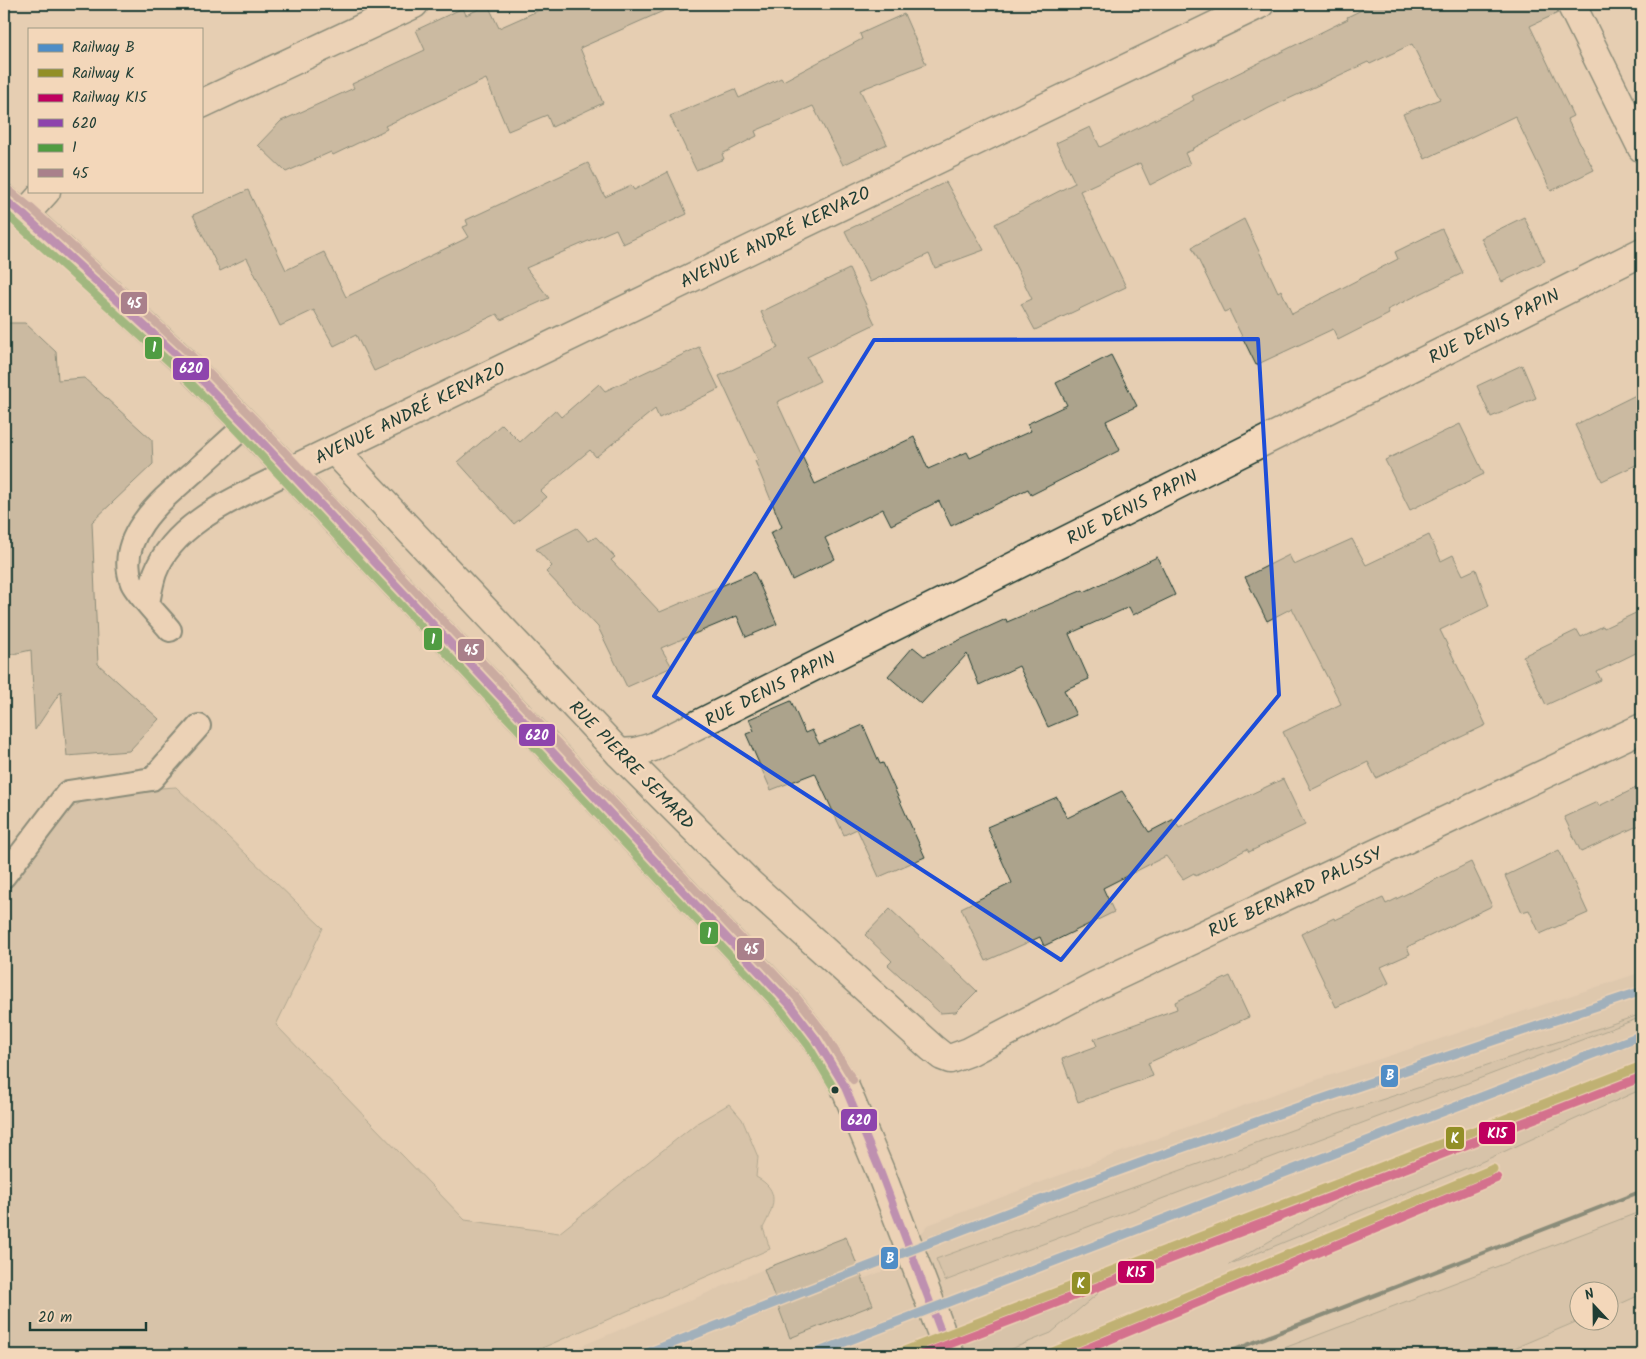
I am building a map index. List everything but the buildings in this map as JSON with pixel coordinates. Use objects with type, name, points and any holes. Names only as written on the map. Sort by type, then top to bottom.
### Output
[{"type":"street","points":[[202,104],[414,4]]},
{"type":"street","name":"AVENUE ANDRÉ KERVAZO","points":[[290,471],[1260,4]]},
{"type":"street","points":[[1571,4],[1642,148]]},
{"type":"street","points":[[44,192],[14,207],[183,360],[290,471],[790,1004],[816,1039],[844,1085],[880,1171],[950,1355]]},
{"type":"street","name":"RUE DENIS PAPIN","points":[[619,752],[636,752],[653,747],[1642,252]]},
{"type":"street","name":"RUE PIERRE SEMARD","points":[[334,450],[619,752],[750,884],[932,1048],[942,1056],[950,1059]]},
{"type":"street","name":"RUE BERNARD PALISSY","points":[[950,1059],[969,1052],[1097,985],[1642,728]]},
{"type":"lane","points":[[170,630],[133,584],[128,564],[130,547],[139,529],[155,506],[246,425]]},
{"type":"lane","points":[[148,603],[155,574],[162,558],[177,537],[206,515],[290,471]]},
{"type":"lane","points":[[4,876],[68,792],[152,779],[198,726]]},
{"type":"highlighted area","points":[[1258,339],[1279,695],[1061,960],[654,696],[874,340]]},
{"type":"shaded area","points":[[176,787],[323,928],[276,1025],[465,1220],[559,1233],[697,1123],[729,1104],[742,1119],[758,1157],[756,1177],[764,1182],[772,1193],[772,1206],[763,1228],[770,1249],[526,1355],[4,1355],[4,885],[55,818],[88,798],[145,789]]},
{"type":"shaded area","points":[[1642,972],[1642,1355],[560,1355],[764,1269],[846,1237],[863,1279],[898,1265],[928,1225],[1277,1093]]},
{"type":"shaded area","points":[[1642,1014],[1642,1017],[945,1281],[936,1259],[1311,1123]]},
{"type":"shaded area","points":[[1642,1082],[1642,1089],[1479,1163],[1228,1265],[1336,1203],[1409,1169]]},
{"type":"shaded area","points":[[1642,1211],[1642,1294],[1618,1305],[1618,1282],[1568,1282],[1568,1325],[1498,1355],[1266,1355]]},
{"type":"shaded area","points":[[1114,1280],[1051,1333],[996,1355],[966,1355],[963,1343]]},
{"type":"railway","points":[[1221,1355],[1642,1191]]},
{"type":"rail line","name":"B","points":[[642,1355],[959,1231],[1151,1159],[1335,1094],[1642,991]]},
{"type":"rail line","name":"B","points":[[811,1355],[1642,1035]]},
{"type":"rail line","name":"K","points":[[894,1355],[1642,1066]]},
{"type":"rail line","name":"K15","points":[[921,1355],[1642,1077]]},
{"type":"rail line","name":"K","points":[[1046,1355],[1493,1169]]},
{"type":"rail line","name":"K15","points":[[1072,1355],[1497,1178]]},
{"type":"transit line","name":"45","points":[[10,191],[190,354],[253,418],[797,998],[825,1034],[853,1080]]},
{"type":"transit line","name":"620","points":[[4,199],[24,215],[183,361],[246,425],[790,1005],[816,1039],[844,1085],[880,1171],[950,1355]]},
{"type":"transit line","name":"1","points":[[4,212],[176,368],[239,432],[782,1011],[808,1045],[835,1090]]}]
